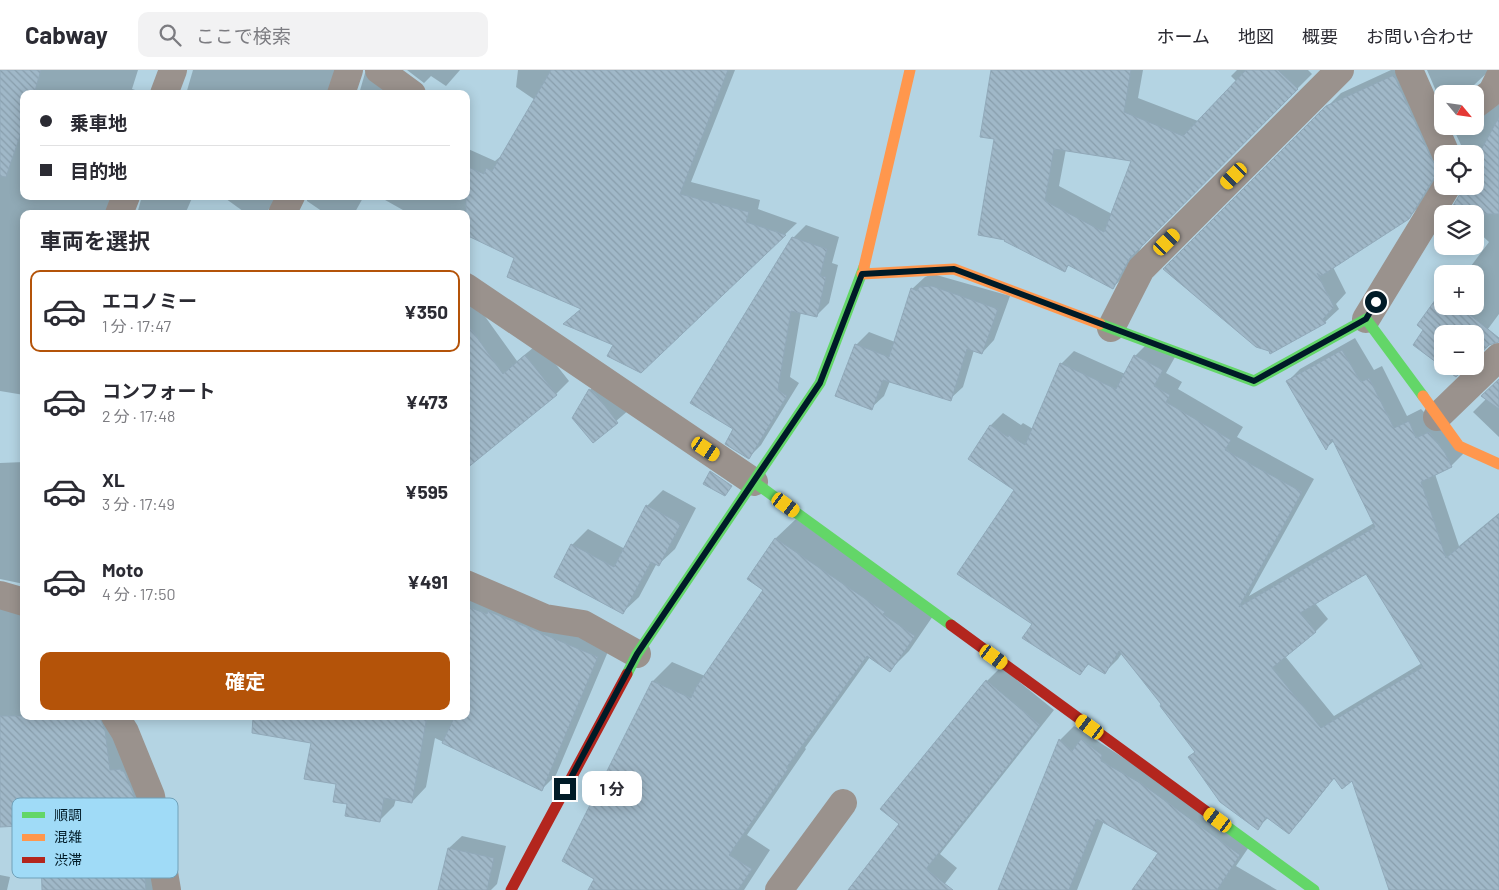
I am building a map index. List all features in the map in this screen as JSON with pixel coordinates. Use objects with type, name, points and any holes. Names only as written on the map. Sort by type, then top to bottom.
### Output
[{"type":"street","points":[[166,90],[173,70]]},
{"type":"street","points":[[342,90],[349,70]]},
{"type":"street","points":[[379,70],[406,90]]},
{"type":"street","points":[[511,890],[637,654],[820,383],[862,274],[910,70]]},
{"type":"street","points":[[1111,328],[1141,268],[1340,70]]},
{"type":"street","points":[[1410,70],[1444,138]]},
{"type":"street","points":[[1484,98],[1492,92],[1499,78]]},
{"type":"street","points":[[862,274],[954,269],[1254,381],[1366,319],[1442,195]]},
{"type":"street","points":[[470,290],[754,482],[1314,890]]},
{"type":"street","points":[[1366,319],[1459,446],[1499,464]]},
{"type":"street","points":[[1437,417],[1499,357]]},
{"type":"street","points":[[470,586],[544,618],[583,624],[637,654]]},
{"type":"street","points":[[0,595],[20,601]]},
{"type":"street","points":[[118,720],[125,732],[151,798]]},
{"type":"street","points":[[779,890],[843,803]]},
{"type":"building","points":[[0,70],[41,70],[35,90],[20,90],[20,136],[6,177],[0,176]]},
{"type":"building","points":[[551,70],[728,70],[680,194],[749,212],[746,222],[786,235],[641,373],[607,356],[613,345],[563,324],[581,309],[507,277],[514,258],[470,237],[470,210],[466,210],[466,200],[470,200],[470,168],[484,174],[486,168],[492,171]]},
{"type":"building","points":[[991,70],[1131,70],[1124,112],[1183,136],[1246,70],[1278,70],[1298,89],[1130,258],[1113,289],[1068,265],[1065,272],[1005,240],[978,235],[994,139],[980,137]],"holes":[[[1054,149],[1131,161],[1104,232],[1045,201]]]},
{"type":"building","points":[[1394,75],[1434,163],[1434,178],[1409,219],[1321,276],[1317,273],[1334,307],[1323,319],[1326,323],[1270,354],[1269,351],[1256,347],[1163,269],[1326,106]]},
{"type":"building","points":[[1499,117],[1499,214],[1484,214],[1484,205],[1453,205],[1459,195],[1484,195],[1484,145]]},
{"type":"building","points":[[792,237],[827,249],[820,276],[826,277],[817,317],[791,311],[778,390],[787,396],[749,459],[725,444],[733,429],[690,403]]},
{"type":"building","points":[[932,286],[998,309],[982,354],[967,349],[951,401],[883,380],[872,410],[835,396],[855,344],[889,357],[911,288],[917,291],[919,287]]},
{"type":"building","points":[[1434,302],[1434,315],[1470,315],[1483,325],[1434,325],[1434,361],[1413,345],[1423,330],[1417,325]]},
{"type":"building","points":[[1484,326],[1499,338],[1499,342],[1489,345],[1484,350]]},
{"type":"building","points":[[470,328],[503,374],[525,355],[557,395],[470,466]]},
{"type":"building","points":[[1342,350],[1361,382],[1369,378],[1394,428],[1409,421],[1416,438],[1429,432],[1445,453],[1452,467],[1421,482],[1446,558],[1499,514],[1499,890],[1389,890],[1352,781],[1342,789],[1334,778],[1289,834],[1266,817],[1258,830],[1220,802],[1188,757],[1195,752],[1160,706],[1161,704],[1119,651],[1105,674],[1088,664],[1080,675],[1022,638],[1032,624],[957,574],[1014,490],[968,459],[990,425],[1025,445],[1060,363],[1116,389],[1134,355],[1163,370],[1154,386],[1170,395],[1166,402],[1231,440],[1225,450],[1302,492],[1239,607],[1371,530],[1375,527],[1332,439],[1326,450],[1286,381]],"holes":[[[1366,574],[1423,667],[1321,728],[1272,668],[1316,632],[1300,613]]]},
{"type":"building","points":[[1499,379],[1499,409],[1481,396]]},
{"type":"building","points":[[589,389],[595,393],[618,423],[593,443],[572,418]]},
{"type":"building","points":[[710,471],[732,486],[725,496],[703,484]]},
{"type":"building","points":[[646,505],[681,524],[659,566],[651,562],[623,614],[554,577],[571,544],[614,567]]},
{"type":"building","points":[[775,538],[885,612],[883,614],[915,636],[890,672],[867,656],[786,768],[788,769],[729,855],[752,869],[738,890],[588,890],[594,879],[562,861],[652,681],[691,698],[696,687],[763,590],[747,579]]},
{"type":"building","points":[[470,608],[487,614],[488,611],[598,657],[542,791],[442,743],[453,720],[470,720]]},
{"type":"building","points":[[986,680],[1040,725],[926,869],[953,890],[848,890],[899,824],[880,809]]},
{"type":"building","points":[[0,716],[20,716],[20,720],[101,720],[105,730],[110,770],[121,769],[121,771],[124,771],[135,798],[12,798],[12,826],[0,827]]},
{"type":"building","points":[[253,720],[426,720],[412,803],[384,798],[380,822],[345,816],[347,804],[333,802],[336,784],[304,779],[311,743],[252,733]]},
{"type":"building","points":[[1059,739],[1072,751],[1081,739],[1102,755],[1101,761],[1142,784],[1240,855],[1217,890],[1132,890],[1158,853],[1097,819],[1069,890],[998,890]]},
{"type":"building","points":[[448,848],[494,858],[487,890],[438,890]]},
{"type":"building","points":[[42,878],[145,878],[146,890],[42,890]]},
{"type":"traffic: fast","points":[[627,674],[637,654],[820,383],[864,267]]},
{"type":"traffic: fast","points":[[1100,324],[1254,381],[1366,319],[1423,396]]},
{"type":"traffic: fast","points":[[754,482],[951,625]]},
{"type":"traffic: fast","points":[[1222,823],[1314,890]]},
{"type":"traffic: slow","points":[[864,267],[910,70]]},
{"type":"traffic: slow","points":[[862,274],[954,269],[1100,324]]},
{"type":"traffic: slow","points":[[1423,396],[1459,446],[1499,464]]},
{"type":"traffic: jam","points":[[951,625],[1222,823]]},
{"type":"traffic: jam","points":[[511,890],[627,674]]},
{"type":"route","points":[[565,789],[637,654],[820,383],[862,274],[954,269],[1254,381],[1366,319],[1376,302]]}]
